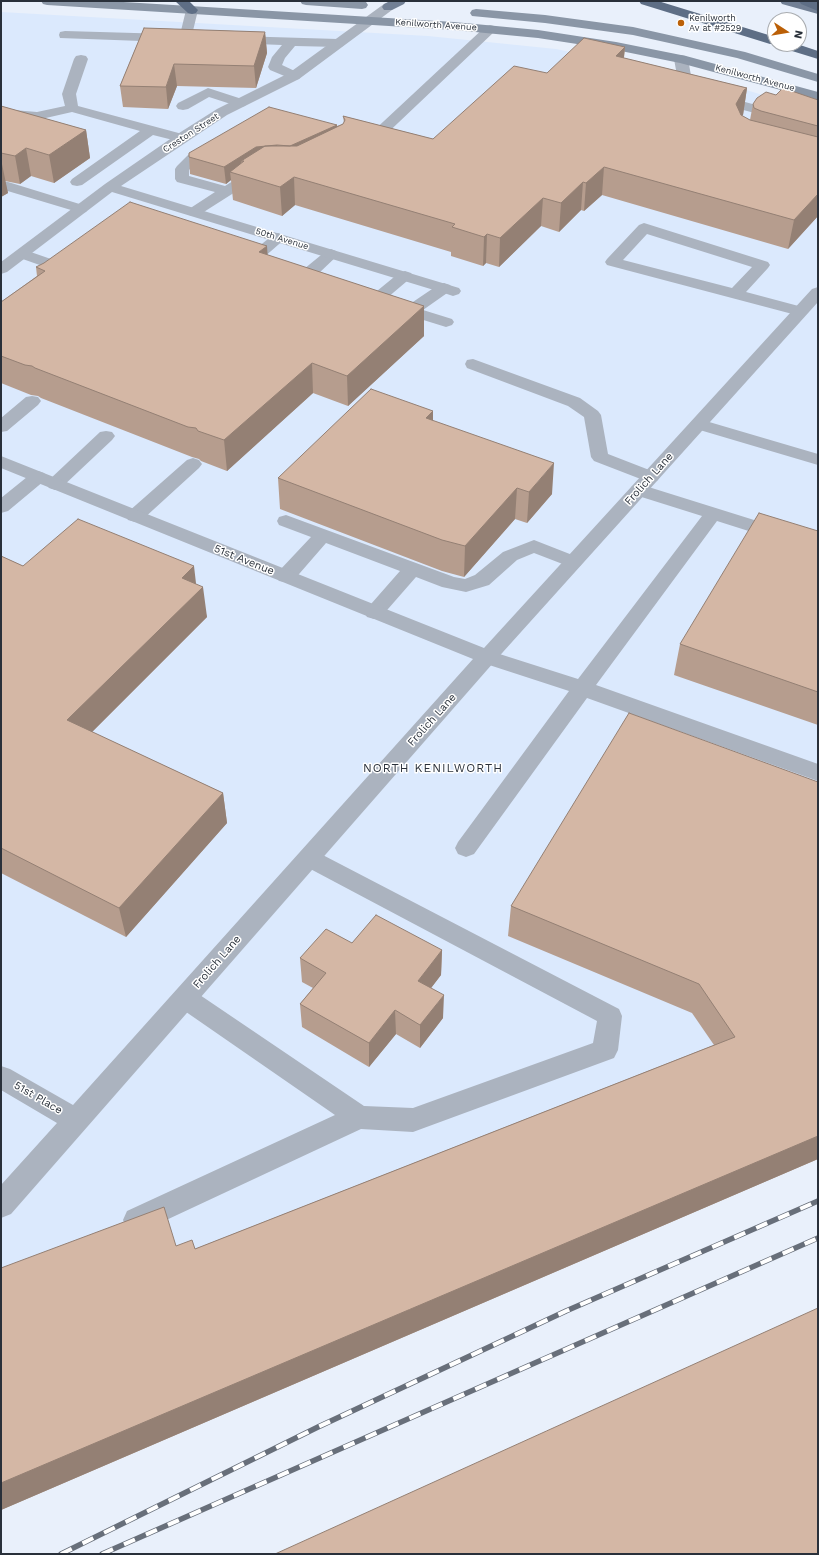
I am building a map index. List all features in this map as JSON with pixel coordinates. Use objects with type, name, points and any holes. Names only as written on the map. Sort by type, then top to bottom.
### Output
[{"type":"highway","points":[[181,1],[192,10]]},
{"type":"highway","points":[[645,1],[767,39]]},
{"type":"highway","points":[[805,1],[818,8]]},
{"type":"highway","points":[[807,51],[818,55]]},
{"type":"main road","name":"Kenilworth Avenue","points":[[47,1],[490,29],[587,41],[681,59],[818,96]]},
{"type":"main road","name":"Kenilworth Avenue","points":[[306,1],[399,6]]},
{"type":"main road","points":[[786,1],[818,8]]},
{"type":"main road","name":"Kenilworth Avenue","points":[[461,12],[545,19],[633,31],[726,51],[818,78]]},
{"type":"street","name":"Creston Street","points":[[1,269],[110,187],[181,138],[240,103],[294,76],[369,21],[399,6]]},
{"type":"street","points":[[185,39],[192,10]]},
{"type":"street","points":[[374,138],[490,29]]},
{"type":"street","points":[[64,35],[200,39]]},
{"type":"street","points":[[223,40],[338,43]]},
{"type":"street","points":[[576,51],[587,41]]},
{"type":"street","points":[[290,42],[279,57],[274,68],[294,76]]},
{"type":"street","points":[[72,108],[70,94],[81,59]]},
{"type":"street","points":[[681,59],[685,81],[693,90],[700,94],[762,111]]},
{"type":"street","points":[[183,106],[208,92],[240,103]]},
{"type":"street","points":[[790,103],[818,96]]},
{"type":"street","points":[[746,121],[762,111],[776,107]]},
{"type":"street","points":[[1,113],[37,116],[72,108],[181,138]]},
{"type":"street","points":[[77,182],[150,130]]},
{"type":"street","points":[[195,156],[182,169],[182,178],[227,191]]},
{"type":"street","points":[[186,226],[197,213],[227,191],[263,168],[271,168]]},
{"type":"street","points":[[3,185],[81,209]]},
{"type":"street","name":"50th Avenue","points":[[110,187],[449,289],[410,311],[446,322]]},
{"type":"street","points":[[735,294],[762,265],[644,228],[613,262],[800,312]]},
{"type":"street","points":[[226,250],[247,257],[258,255],[278,238]]},
{"type":"street","points":[[22,254],[74,265],[55,279]]},
{"type":"street","points":[[331,254],[310,272],[311,278],[367,296],[381,295],[405,276]]},
{"type":"street","name":"Frolich Lane","points":[[1,1205],[487,657],[817,295]]},
{"type":"street","points":[[473,364],[574,402],[592,415],[600,457],[645,484],[713,514],[818,547]]},
{"type":"street","points":[[1,427],[32,401]]},
{"type":"street","points":[[699,424],[818,460]]},
{"type":"street","points":[[1,507],[46,480],[106,436]]},
{"type":"street","name":"51st Avenue","points":[[1,462],[487,657],[582,688],[818,773]]},
{"type":"street","points":[[135,516],[193,464]]},
{"type":"street","points":[[466,848],[582,688],[713,514]]},
{"type":"street","points":[[286,521],[449,582],[466,586],[482,580],[510,556],[534,546],[573,562]]},
{"type":"street","points":[[286,576],[323,535]]},
{"type":"street","points":[[374,612],[413,568]]},
{"type":"street","points":[[116,1229],[359,1117],[413,1120],[605,1050],[610,1016],[309,858]]},
{"type":"street","points":[[185,998],[359,1117]]},
{"type":"street","name":"51st Place","points":[[1,1076],[76,1120]]},
{"type":"shaded area","points":[[1,12],[428,36],[556,49],[743,89],[818,112],[818,1153],[1,1498]]},
{"type":"building","points":[[144,28],[265,32],[254,66],[174,64],[166,87],[120,86]]},
{"type":"building","points":[[584,38],[625,47],[616,56],[747,88],[744,90],[736,104],[741,115],[750,120],[818,137],[818,194],[794,220],[604,167],[586,183],[583,182],[561,203],[543,198],[500,238],[487,234],[484,237],[452,227],[455,224],[294,177],[280,187],[230,172],[244,161],[241,161],[265,146],[297,146],[343,124],[345,120],[343,116],[433,139],[514,66],[547,73]]},
{"type":"building","points":[[783,88],[818,100],[818,126],[754,108],[753,104],[757,98],[766,92],[776,95]]},
{"type":"building","points":[[1,106],[86,130],[49,155],[26,148],[15,156],[1,153]]},
{"type":"building","points":[[269,107],[337,125],[290,146],[277,145],[256,147],[224,167],[189,157],[189,153]]},
{"type":"building","points":[[130,202],[267,246],[259,252],[424,306],[347,376],[312,363],[224,440],[32,366],[1,356],[1,302],[45,271],[36,267],[44,263]]},
{"type":"building","points":[[371,389],[433,411],[426,418],[554,463],[529,492],[517,488],[465,546],[442,540],[278,478]]},
{"type":"building","points":[[759,513],[818,531],[818,692],[680,644]]},
{"type":"building","points":[[78,519],[194,566],[182,578],[203,587],[67,720],[223,793],[119,908],[1,848],[1,556],[23,566]]},
{"type":"building","points":[[629,713],[818,782],[818,1136],[1,1483],[1,1268],[164,1207],[176,1246],[192,1240],[195,1249],[735,1037],[699,984],[511,906]]},
{"type":"building","points":[[376,915],[442,950],[418,981],[444,995],[420,1025],[395,1010],[369,1043],[300,1004],[326,973],[300,958],[326,929],[352,943]]},
{"type":"building","points":[[818,1308],[818,1554],[275,1554]]},
{"type":"railway","points":[[61,1554],[318,1427],[566,1311],[818,1201]]},
{"type":"railway","points":[[102,1554],[818,1238]]},
{"type":"place","name":"Kenilworth Av at #2529","points":[[681,23]]},
{"type":"district","name":"NORTH KENILWORTH","points":[[433,768]]}]
